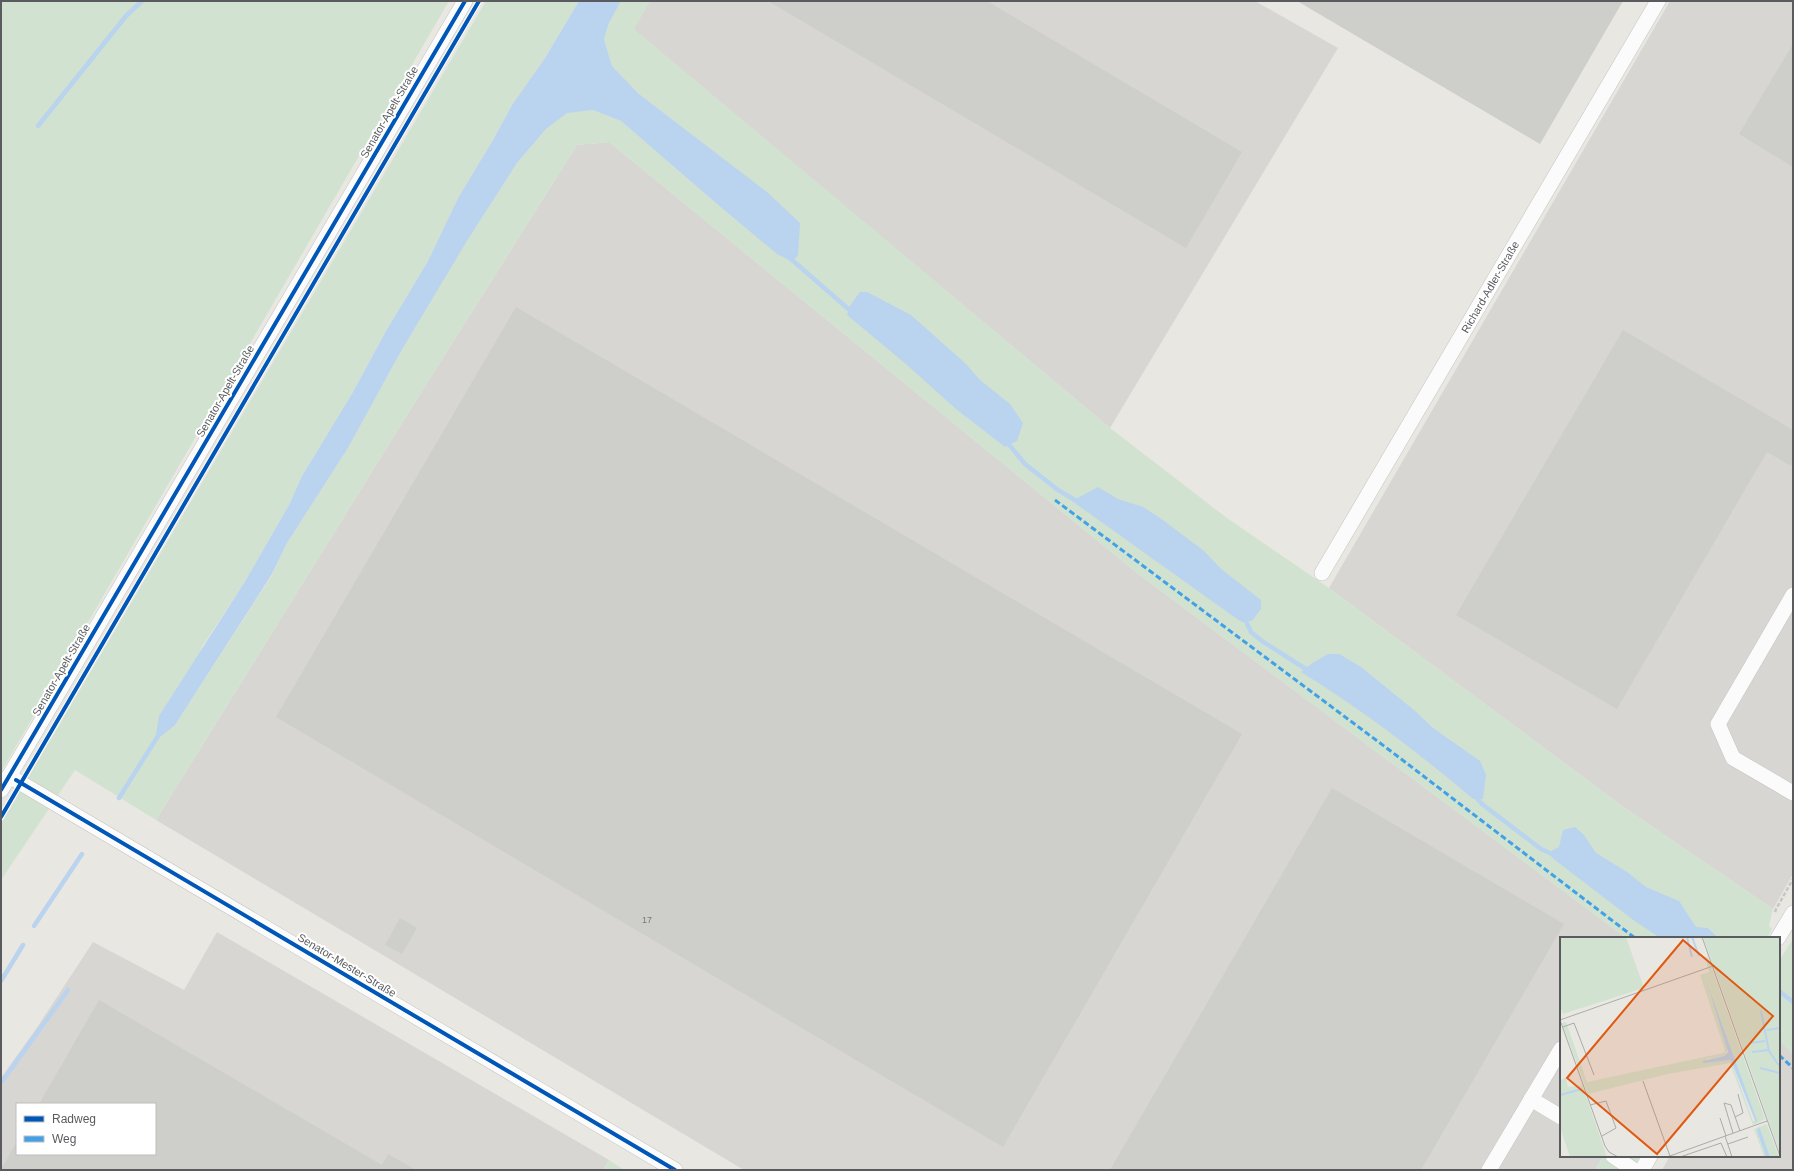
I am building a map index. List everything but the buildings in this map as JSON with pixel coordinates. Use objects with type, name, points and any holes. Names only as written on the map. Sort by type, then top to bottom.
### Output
[{"type":"street","name":"Senator-Apelt-Straße","points":[[1,790],[465,1]]},
{"type":"street","name":"Richard-Adler-Straße","points":[[1322,573],[1658,1]]},
{"type":"street","points":[[1793,595],[1718,724],[1733,758],[1793,793]]},
{"type":"street","name":"Senator-Mester-Straße","points":[[10,776],[675,1170]]},
{"type":"street","points":[[1779,937],[1793,913]]},
{"type":"street","points":[[1489,1170],[1560,1051]]},
{"type":"street","points":[[1531,1099],[1560,1116]]},
{"type":"street","points":[[1618,1157],[1642,1163]]},
{"type":"shaded area","points":[[650,1],[1255,1],[1338,48],[1110,428],[633,29]]},
{"type":"shaded area","points":[[1670,1],[1793,1],[1793,874],[1773,909],[1622,806],[1329,588]]},
{"type":"shaded area","points":[[609,142],[1137,573],[1625,937],[1560,937],[1560,1157],[1602,1157],[1595,1170],[744,1170],[156,820],[412,407],[577,145]]},
{"type":"shaded area","points":[[217,932],[609,1160],[603,1170],[1,1170],[1,1078],[38,1026],[93,942],[184,990]]},
{"type":"shaded area","points":[[1780,1041],[1793,1054],[1793,1170],[1662,1170],[1669,1157],[1780,1157]]},
{"type":"green space","points":[[1,1],[449,1],[1,772]]},
{"type":"green space","points":[[486,1],[579,1],[545,58],[512,105],[458,198],[428,261],[386,331],[353,392],[302,476],[289,505],[244,583],[202,647],[175,725],[272,575],[287,543],[348,448],[400,353],[467,241],[517,163],[546,129],[567,112],[593,110],[621,121],[710,198],[757,235],[709,148],[639,94],[612,66],[604,39],[609,23],[621,1],[650,1],[634,29],[1110,428],[1227,518],[1329,588],[1622,806],[1773,909],[1769,926],[1772,929],[1768,937],[1625,937],[1137,573],[609,142],[577,145],[412,407],[156,820],[75,770],[1,880],[1,824]]},
{"type":"green space","points":[[1793,939],[1793,1054],[1780,1041],[1780,959]]},
{"type":"green space","points":[[1602,1157],[1639,1158],[1631,1170],[1595,1170]]},
{"type":"green space","points":[[609,1160],[624,1170],[603,1170]]},
{"type":"water","points":[[579,1],[621,1],[609,23],[604,39],[612,66],[639,94],[767,192],[800,223],[798,256],[791,261],[777,254],[621,121],[593,110],[567,113],[546,129],[517,163],[467,241],[400,353],[348,448],[287,543],[272,574],[175,725],[155,741],[159,716],[244,583],[289,505],[302,476],[353,392],[386,331],[428,261],[458,198],[512,105],[545,58]]},
{"type":"water","points":[[860,292],[867,292],[911,315],[965,363],[980,380],[1010,404],[1023,423],[1017,441],[1005,447],[956,409],[907,365],[847,315],[851,304]]},
{"type":"water","points":[[1098,487],[1118,499],[1143,507],[1160,518],[1204,551],[1221,569],[1261,600],[1261,609],[1252,621],[1242,622],[1237,619],[1072,501]]},
{"type":"water","points":[[1328,654],[1339,654],[1361,667],[1414,710],[1433,728],[1480,761],[1486,775],[1483,799],[1473,799],[1389,732],[1346,701],[1301,672]]},
{"type":"water","points":[[1575,827],[1584,835],[1596,853],[1627,872],[1646,887],[1679,901],[1696,927],[1708,928],[1717,937],[1659,937],[1632,919],[1548,853],[1559,847],[1563,830]]},
{"type":"waterway","points":[[38,126],[126,16],[142,1]]},
{"type":"waterway","points":[[790,255],[791,259],[853,313]]},
{"type":"waterway","points":[[1006,441],[1025,464],[1058,490],[1080,503]]},
{"type":"waterway","points":[[1244,617],[1251,632],[1262,641],[1309,671]]},
{"type":"waterway","points":[[119,798],[158,736]]},
{"type":"waterway","points":[[1474,795],[1482,804],[1541,849],[1554,855]]},
{"type":"waterway","points":[[34,926],[82,854]]},
{"type":"waterway","points":[[1,981],[23,945]]},
{"type":"waterway","points":[[1,1083],[68,990]]},
{"type":"waterway","points":[[1780,992],[1793,1002]]},
{"type":"marked path","points":[[1055,500],[1392,752],[1634,937]]},
{"type":"marked path","points":[[1780,1056],[1793,1068]]},
{"type":"cycle path","points":[[1,790],[465,1]]},
{"type":"cycle path","points":[[1,817],[479,1]]},
{"type":"cycle path","points":[[16,780],[675,1170]]}]
